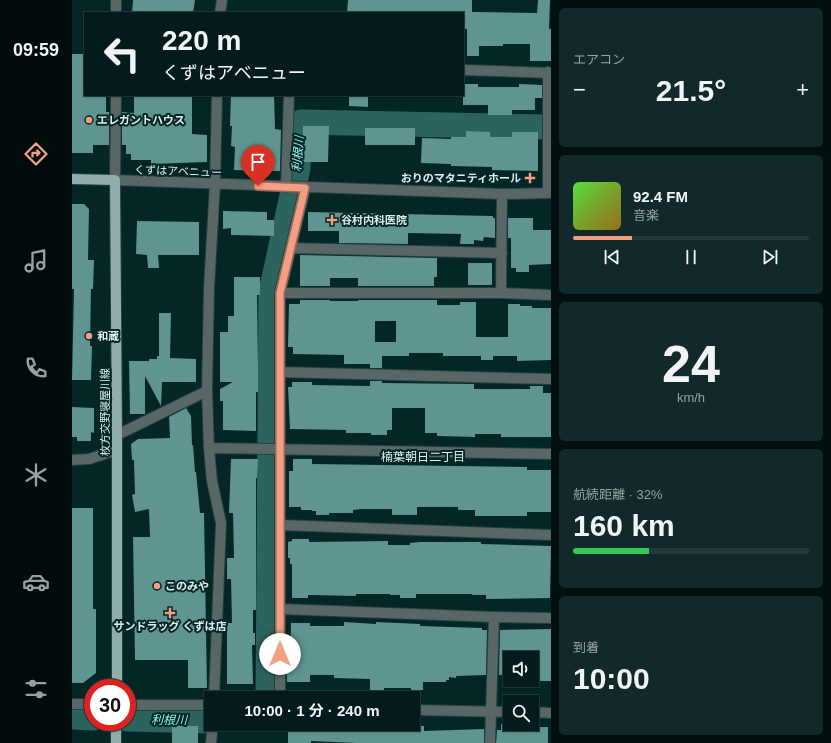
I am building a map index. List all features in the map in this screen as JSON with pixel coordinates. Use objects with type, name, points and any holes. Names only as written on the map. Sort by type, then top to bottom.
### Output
[{"type":"main road","points":[[72,179],[116,180]]},
{"type":"main road","name":"枚方交野寝屋川線","points":[[116,180],[117,679]]},
{"type":"main road","points":[[116,731],[116,743]]},
{"type":"street","points":[[116,0],[116,12]]},
{"type":"street","points":[[220,12],[222,0]]},
{"type":"street","points":[[464,70],[549,72],[549,193]]},
{"type":"street","points":[[116,96],[116,180]]},
{"type":"street","points":[[214,691],[221,523],[212,481],[209,448],[208,391],[209,288],[215,184],[217,96]]},
{"type":"street","points":[[286,187],[289,96]]},
{"type":"street","name":"くずはアベニュー","points":[[116,180],[502,194],[549,193]]},
{"type":"street","points":[[280,691],[280,293],[305,188]]},
{"type":"street","points":[[501,293],[502,194]]},
{"type":"street","points":[[291,248],[502,253]]},
{"type":"street","points":[[280,293],[501,293],[551,295]]},
{"type":"street","points":[[280,372],[551,379]]},
{"type":"street","points":[[117,435],[208,391]]},
{"type":"street","points":[[209,448],[551,454]]},
{"type":"street","points":[[72,460],[90,459],[117,450]]},
{"type":"street","points":[[280,525],[551,535]]},
{"type":"street","points":[[280,609],[551,618]]},
{"type":"street","points":[[490,743],[494,617]]},
{"type":"street","points":[[72,704],[84,704]]},
{"type":"street","points":[[136,705],[204,705]]},
{"type":"street","points":[[420,710],[503,712]]},
{"type":"street","points":[[539,712],[551,713]]},
{"type":"street","points":[[212,743],[213,731]]},
{"type":"building","points":[[133,0],[195,0],[193,12],[132,12]]},
{"type":"building","points":[[348,0],[472,0],[472,12],[537,13],[538,0],[550,0],[549,29],[551,29],[551,61],[530,61],[530,44],[479,46],[479,56],[467,56],[467,29],[464,29],[464,12],[347,12]]},
{"type":"building","name":"エレガントハウス","points":[[72,54],[84,54],[84,96],[106,96],[106,112],[109,112],[109,145],[93,145],[93,153],[72,153]]},
{"type":"building","points":[[464,84],[478,84],[478,87],[519,87],[519,84],[542,85],[542,98],[535,98],[535,110],[512,110],[512,115],[488,115],[488,105],[463,105]]},
{"type":"building","points":[[134,96],[192,96],[192,134],[207,135],[207,162],[151,164],[151,160],[131,160],[131,154],[126,154],[126,145],[122,145],[122,112],[134,113]]},
{"type":"building","points":[[231,96],[274,96],[275,129],[281,130],[280,171],[234,170],[235,147],[231,146],[232,126],[230,126]]},
{"type":"building","points":[[349,96],[368,96],[368,107],[349,106]]},
{"type":"building","points":[[303,126],[329,126],[328,162],[302,162]]},
{"type":"building","points":[[365,128],[415,128],[415,145],[365,145]]},
{"type":"building","points":[[466,131],[490,132],[490,137],[512,137],[512,132],[538,132],[538,171],[492,170],[492,167],[451,166],[451,164],[421,163],[422,138],[451,139],[451,137],[466,137]]},
{"type":"building","points":[[72,204],[84,204],[89,209],[88,260],[94,260],[93,289],[91,289],[91,380],[72,380],[74,289],[72,289]]},
{"type":"building","points":[[223,211],[267,212],[267,220],[274,220],[274,236],[231,235],[231,228],[223,229]]},
{"type":"building","points":[[308,212],[493,216],[493,218],[495,218],[495,238],[484,237],[483,241],[474,240],[474,244],[460,244],[461,234],[408,233],[408,244],[339,243],[339,231],[308,231]]},
{"type":"building","points":[[508,218],[533,218],[533,230],[551,230],[551,264],[529,265],[529,272],[516,272],[516,268],[511,268],[511,238],[508,238]]},
{"type":"building","points":[[137,221],[199,222],[199,255],[158,255],[159,268],[148,268],[147,255],[136,254]]},
{"type":"building","points":[[300,255],[437,258],[437,277],[434,277],[434,286],[358,286],[358,278],[330,278],[330,286],[300,286]]},
{"type":"building","points":[[468,263],[492,263],[492,285],[468,285]]},
{"type":"building","points":[[234,277],[260,277],[260,295],[257,295],[258,392],[256,392],[256,431],[223,430],[223,401],[220,401],[220,389],[233,382],[220,382],[220,332],[228,332],[228,316],[234,316]]},
{"type":"building","points":[[300,300],[437,300],[437,305],[460,305],[460,302],[476,302],[476,337],[508,337],[508,304],[532,306],[532,308],[551,308],[551,360],[517,361],[517,356],[493,356],[493,360],[481,360],[481,356],[443,356],[443,353],[409,353],[409,356],[382,356],[382,368],[370,368],[370,364],[344,364],[344,355],[293,354],[293,347],[288,347],[289,304],[300,304]],"holes":[[[375,321],[396,321],[396,342],[375,342]]]},
{"type":"building","points":[[159,313],[171,313],[170,358],[196,359],[196,382],[162,382],[161,406],[145,376],[145,414],[130,414],[129,361],[149,361],[149,359],[157,359],[157,356],[159,356]]},
{"type":"building","points":[[370,381],[382,381],[382,383],[474,384],[474,389],[530,389],[530,386],[543,386],[543,393],[551,393],[551,437],[501,437],[501,434],[475,434],[475,437],[437,436],[437,433],[425,433],[425,408],[392,408],[392,430],[387,430],[387,435],[371,435],[371,433],[346,433],[346,430],[290,429],[288,387],[292,387],[292,382],[312,382],[312,385],[370,386]]},
{"type":"building","points":[[72,407],[94,408],[94,433],[91,432],[91,441],[77,441],[77,437],[72,437]]},
{"type":"building","points":[[186,408],[191,416],[192,445],[200,513],[204,513],[207,688],[188,688],[188,660],[135,660],[133,537],[150,537],[149,509],[135,512],[132,495],[135,494],[134,460],[132,460],[131,444],[138,439],[170,438],[169,417]]},
{"type":"building","points":[[231,459],[258,459],[256,478],[256,610],[253,610],[253,633],[255,633],[255,645],[252,645],[253,684],[227,684],[227,623],[232,623],[231,579],[227,579],[227,558],[234,558],[233,513],[229,513]]},
{"type":"building","points":[[293,459],[312,459],[312,464],[527,467],[527,470],[551,470],[551,512],[527,512],[527,516],[475,516],[475,510],[458,510],[458,507],[417,507],[417,515],[392,515],[392,509],[362,509],[353,510],[353,513],[329,513],[329,515],[316,515],[316,511],[301,510],[301,507],[289,507],[289,471],[293,471]]},
{"type":"building","points":[[72,508],[93,508],[93,609],[96,609],[96,673],[88,679],[84,679],[83,683],[72,683]]},
{"type":"building","points":[[292,539],[309,539],[309,542],[388,541],[388,545],[410,545],[410,543],[420,542],[481,542],[481,544],[551,546],[550,598],[486,599],[486,595],[472,594],[416,594],[416,598],[400,598],[400,595],[390,594],[356,594],[356,596],[308,595],[308,598],[292,598],[292,564],[290,564],[290,558],[288,558],[288,542],[292,541]]},
{"type":"building","points":[[344,622],[376,624],[376,622],[420,624],[420,626],[482,628],[482,630],[487,630],[486,675],[456,676],[456,678],[449,677],[449,680],[446,680],[446,682],[423,682],[423,690],[411,690],[411,688],[384,688],[384,690],[370,690],[370,679],[334,678],[334,675],[310,675],[310,682],[287,682],[286,661],[290,661],[291,623],[310,623],[310,626],[344,626]]},
{"type":"building","points":[[551,629],[551,681],[539,681],[539,651],[532,650],[503,651],[503,675],[499,675],[500,630]]},
{"type":"building","points":[[501,724],[503,724],[503,731],[539,731],[539,727],[548,727],[548,743],[496,743],[497,730],[501,730]]},
{"type":"building","points":[[172,726],[198,726],[198,743],[172,743]]},
{"type":"building","points":[[420,726],[424,726],[424,731],[484,729],[484,743],[356,743],[311,741],[311,743],[288,743],[288,731],[420,731]]},
{"type":"waterway","name":"利根川","points":[[268,691],[271,292],[298,168],[301,122],[551,127]]},
{"type":"waterway","name":"利根川","points":[[72,717],[84,718]]},
{"type":"waterway","name":"利根川","points":[[136,719],[204,721]]},
{"type":"place","name":"エレガントハウス","points":[[89,120]]},
{"type":"place","name":"おりのマタニティホール","points":[[530,178]]},
{"type":"place","name":"谷村内科医院","points":[[332,220]]},
{"type":"place","name":"和蔵","points":[[89,336]]},
{"type":"place","name":"このみや","points":[[157,586]]},
{"type":"place","name":"サンドラッグ くずは店","points":[[170,613]]},
{"type":"district","name":"楠葉朝日二丁目","points":[[423,457]]},
{"type":"route","points":[[258,186],[305,188],[280,293],[280,654]]}]
